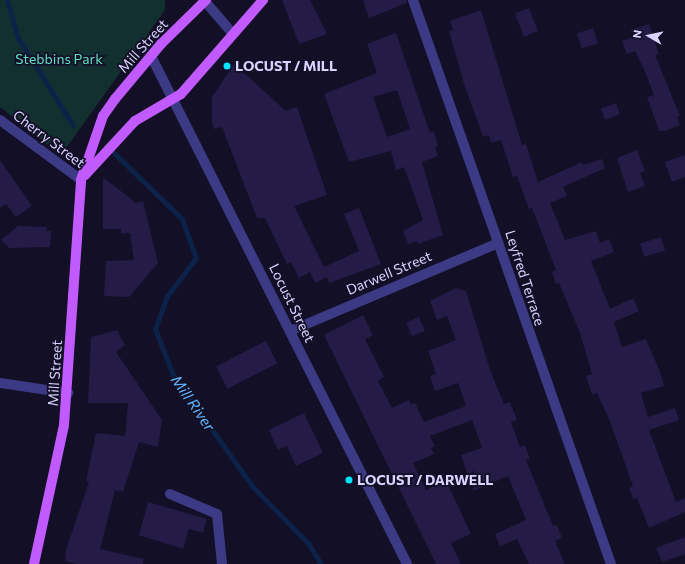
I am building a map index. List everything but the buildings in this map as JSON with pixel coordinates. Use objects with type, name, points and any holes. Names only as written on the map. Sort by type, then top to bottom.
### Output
[{"type":"main road","name":"Mill Street","points":[[34,564],[59,462],[68,393],[81,180],[103,116],[151,56],[205,0]]},
{"type":"main road","points":[[81,180],[135,121],[174,98],[233,34],[255,4],[262,0]]},
{"type":"street","points":[[205,0],[233,34]]},
{"type":"street","name":"Leyfred Terrace","points":[[413,0],[611,564]]},
{"type":"street","name":"Locust Street","points":[[151,56],[174,98],[407,564]]},
{"type":"street","name":"Cherry Street","points":[[0,120],[81,180]]},
{"type":"street","name":"Darwell Street","points":[[290,331],[498,243]]},
{"type":"street","points":[[0,383],[68,393]]},
{"type":"street","points":[[170,494],[217,514],[222,564]]},
{"type":"green space","name":"Stebbins Park","points":[[0,0],[165,0],[165,10],[61,155],[0,107]]},
{"type":"waterway","name":"Mill River","points":[[7,0],[18,38],[73,125]]},
{"type":"waterway","name":"Mill River","points":[[114,153],[182,219],[196,258],[167,296],[155,329],[173,375],[253,487],[308,543],[321,564]]},
{"type":"place","name":"LOCUST / MILL","points":[[227,66]]},
{"type":"place","name":"LOCUST / DARWELL","points":[[349,480]]}]
